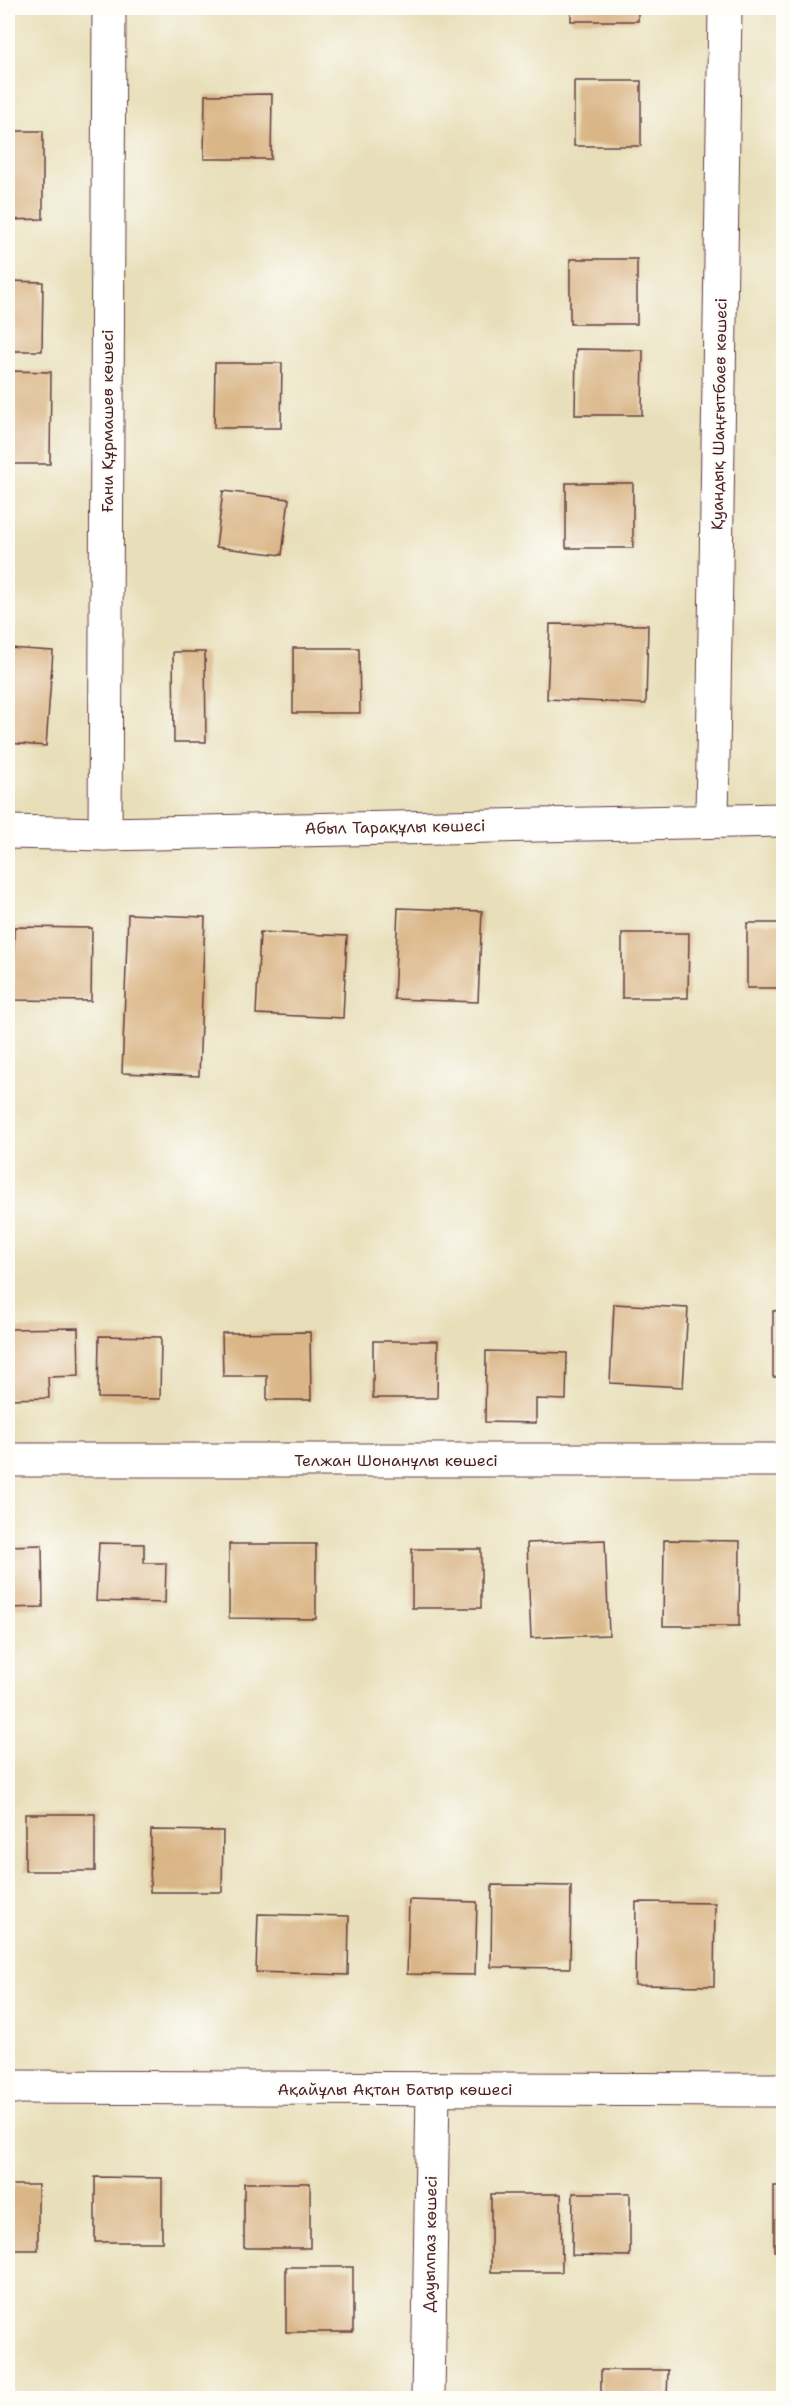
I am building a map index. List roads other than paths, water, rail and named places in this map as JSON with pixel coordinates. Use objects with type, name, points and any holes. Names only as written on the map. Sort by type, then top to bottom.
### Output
[{"type":"street","name":"Ғани Құрмашев көшесі","points":[[105,834],[109,8]]},
{"type":"street","name":"Қуандық Шаңғытбаев көшесі","points":[[712,820],[725,8]]},
{"type":"street","name":"Абыл Тарақұлы көшесі","points":[[8,832],[105,834],[783,820]]},
{"type":"street","name":"Телжан Шонанұлы көшесі","points":[[8,1460],[783,1460]]},
{"type":"street","name":"Ақайұлы Ақтан Батыр көшесі","points":[[8,2087],[783,2090]]},
{"type":"street","name":"Дауылпаз көшесі","points":[[428,2398],[433,2089]]}]
